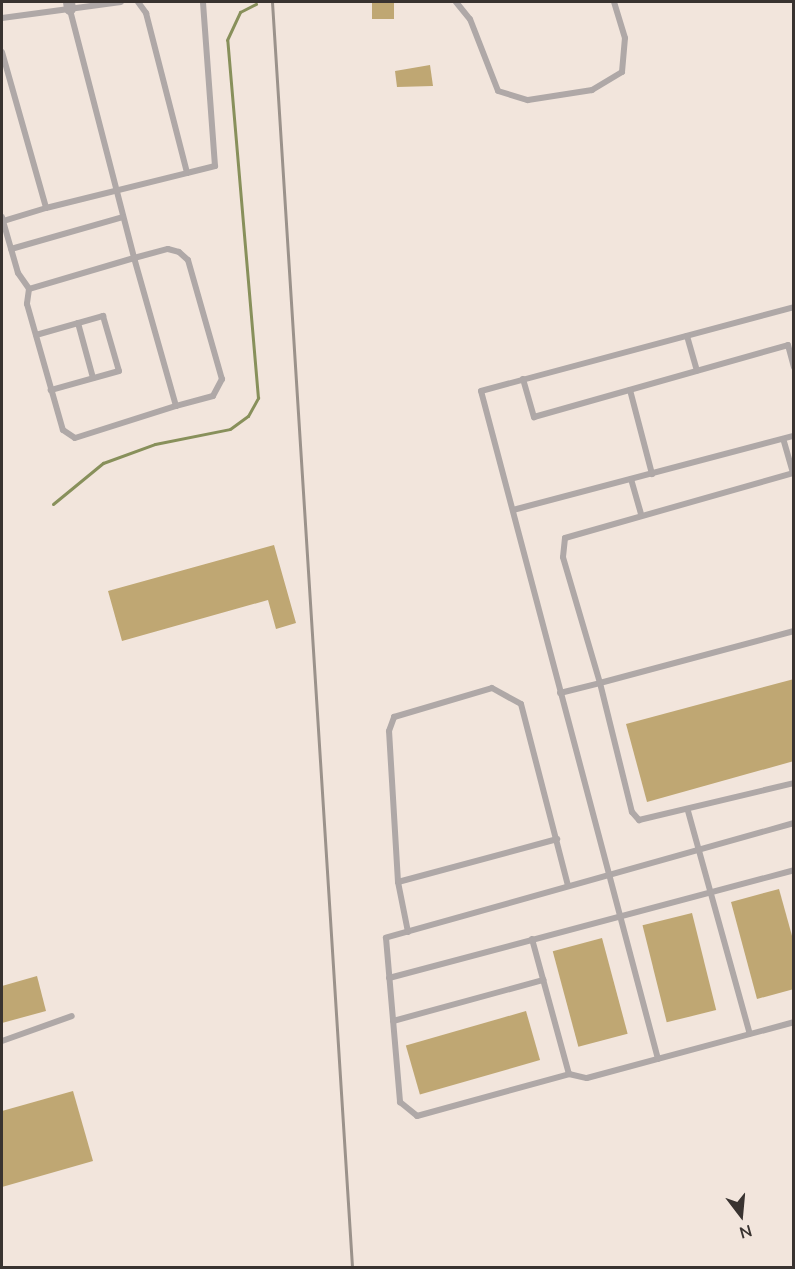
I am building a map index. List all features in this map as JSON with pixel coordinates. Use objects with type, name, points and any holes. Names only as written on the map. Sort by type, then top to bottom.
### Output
[{"type":"lane","points":[[2,18],[69,5],[121,2]]},
{"type":"lane","points":[[138,2],[146,14],[187,173]]},
{"type":"lane","points":[[29,289],[168,249],[188,260],[219,369],[221,388],[213,396],[75,438],[63,430],[36,335],[29,289],[11,249],[2,219],[115,189],[215,166],[203,2]]},
{"type":"lane","points":[[456,2],[470,19],[498,91],[528,100],[592,90],[622,72],[625,38],[614,2]]},
{"type":"lane","points":[[69,5],[115,189],[176,406]]},
{"type":"lane","points":[[2,52],[46,208]]},
{"type":"lane","points":[[11,249],[123,217]]},
{"type":"lane","points":[[658,1059],[482,391],[794,307]]},
{"type":"lane","points":[[36,335],[103,316],[119,371],[51,390]]},
{"type":"lane","points":[[78,323],[93,378]]},
{"type":"lane","points":[[687,336],[697,371]]},
{"type":"lane","points":[[523,379],[534,417],[788,345],[794,367]]},
{"type":"lane","points":[[630,390],[652,474]]},
{"type":"lane","points":[[513,510],[794,436]]},
{"type":"lane","points":[[783,439],[793,474],[574,533],[563,546],[632,812],[649,822],[794,783]]},
{"type":"lane","points":[[631,479],[641,515]]},
{"type":"lane","points":[[560,693],[794,630]]},
{"type":"lane","points":[[408,932],[398,882],[389,731],[394,717],[492,688],[521,704],[568,886]]},
{"type":"lane","points":[[688,811],[750,1034]]},
{"type":"lane","points":[[794,823],[386,938],[400,1102],[417,1116],[569,1074],[586,1078],[794,1022]]},
{"type":"lane","points":[[398,882],[556,839]]},
{"type":"lane","points":[[389,978],[794,870]]},
{"type":"lane","points":[[532,939],[569,1074]]},
{"type":"lane","points":[[393,1022],[543,980]]},
{"type":"lane","points":[[2,1041],[72,1016]]},
{"type":"building","points":[[372,2],[394,2],[394,19],[372,19]]},
{"type":"building","points":[[430,65],[433,86],[397,87],[395,71]]},
{"type":"building","points":[[274,545],[296,623],[276,629],[268,600],[122,641],[108,591]]},
{"type":"building","points":[[794,679],[794,761],[647,802],[626,724]]},
{"type":"building","points":[[779,889],[794,943],[794,989],[757,999],[731,902]]},
{"type":"building","points":[[692,913],[716,1010],[667,1022],[643,925]]},
{"type":"building","points":[[602,938],[628,1034],[578,1047],[553,951]]},
{"type":"building","points":[[37,976],[46,1011],[2,1023],[2,986]]},
{"type":"building","points":[[526,1011],[540,1060],[420,1094],[406,1045]]},
{"type":"building","points":[[73,1091],[93,1161],[2,1187],[2,1111]]},
{"type":"waterway","points":[[53,504],[103,463],[155,444],[230,429],[248,416],[258,398],[227,40],[240,12],[256,4]]},
{"type":"railway","points":[[272,2],[352,1268]]}]
